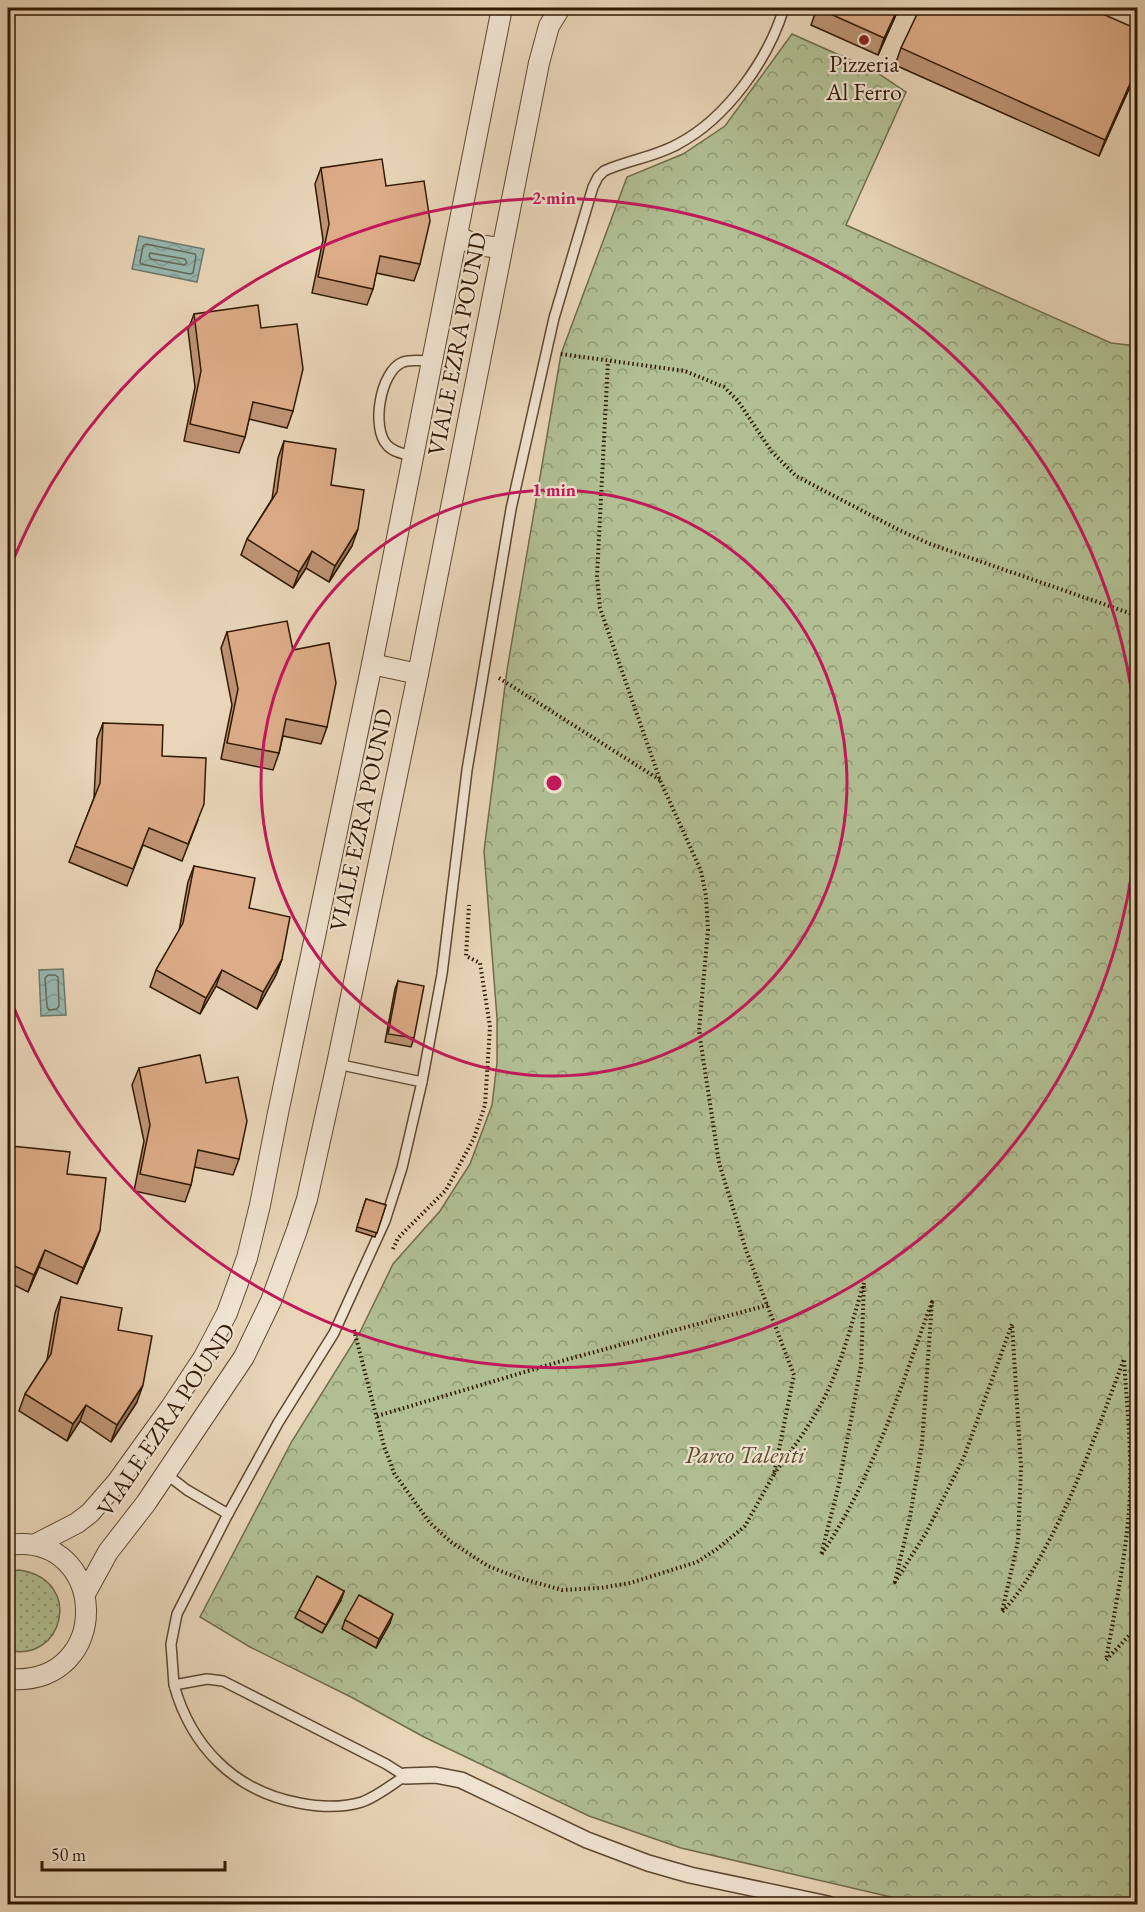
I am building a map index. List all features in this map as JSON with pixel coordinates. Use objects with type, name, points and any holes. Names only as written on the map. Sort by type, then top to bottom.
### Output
[{"type":"street","name":"VIALE EZRA POUND","points":[[36,1544],[77,1523],[117,1482],[204,1357],[238,1285],[256,1223],[372,664],[502,8]]},
{"type":"street","name":"VIALE EZRA POUND","points":[[85,1594],[108,1552],[166,1474],[244,1357],[271,1301],[307,1199],[418,674],[543,44],[549,26],[560,8]]},
{"type":"street","points":[[457,236],[476,244],[502,248]]},
{"type":"street","points":[[372,664],[418,674]]},
{"type":"street","points":[[8,1545],[36,1544],[50,1550],[68,1565],[85,1594],[87,1617],[79,1645],[60,1666],[48,1674],[34,1678],[8,1679]]},
{"type":"street","points":[[405,1776],[435,1775],[461,1780],[587,1840],[648,1863],[690,1875],[828,1905]]},
{"type":"lane","points":[[174,1685],[207,1679],[223,1680],[405,1776],[361,1802],[314,1806],[277,1798],[238,1779],[211,1754],[185,1718],[174,1685],[171,1644],[177,1614],[278,1423],[334,1333],[385,1221],[402,1168],[422,1082],[442,974],[467,770],[511,509],[554,318],[593,187],[604,171],[678,144],[709,122],[733,98],[764,56],[784,8]]},
{"type":"lane","points":[[412,456],[393,449],[383,440],[378,416],[384,386],[397,366],[404,362],[431,361]]},
{"type":"lane","points":[[337,1065],[422,1082]]},
{"type":"lane","points":[[166,1474],[187,1490],[228,1514]]},
{"type":"path","points":[[561,354],[685,371],[707,378],[724,387],[738,401],[772,452],[796,476],[930,544],[1137,616]]},
{"type":"path","points":[[608,361],[597,576],[600,608],[660,780],[701,871],[706,896],[708,930],[699,1031],[719,1163],[746,1250],[794,1375],[774,1474]]},
{"type":"path","points":[[499,678],[660,780]]},
{"type":"path","points":[[354,1330],[384,1446],[394,1473],[430,1523],[451,1542],[488,1566],[516,1577],[562,1590],[600,1588],[630,1583],[697,1562],[717,1550],[745,1526],[774,1474],[803,1434],[828,1390],[864,1283],[861,1366],[839,1484],[821,1555],[848,1510],[878,1449],[932,1302],[922,1444],[910,1517],[895,1582],[926,1533],[964,1457],[1012,1324],[1021,1467],[1018,1541],[1002,1612],[1017,1596],[1035,1569],[1069,1504],[1124,1359],[1129,1442],[1129,1509],[1119,1591],[1106,1659],[1137,1626]]},
{"type":"path","points":[[377,1417],[565,1360],[768,1305]]},
{"type":"green space","name":"Parco Talenti","points":[[792,34],[873,70],[906,92],[846,225],[1111,343],[1137,346],[1137,1904],[912,1904],[891,1897],[681,1848],[589,1816],[424,1737],[351,1697],[250,1647],[200,1617],[292,1441],[360,1332],[393,1264],[440,1211],[470,1164],[492,1105],[497,1063],[497,1018],[484,851],[507,670],[561,354],[627,177],[683,154],[725,126]]},
{"type":"green space","points":[[19,1570],[40,1577],[53,1589],[59,1604],[59,1619],[53,1634],[42,1645],[27,1651],[8,1650],[8,1572]]},
{"type":"water","points":[[139,236],[204,249],[197,282],[132,269]]},
{"type":"water","points":[[63,969],[66,1015],[41,1016],[39,970]]},
{"type":"building","points":[[817,8],[898,8],[884,38]]},
{"type":"building","points":[[920,8],[1089,8],[1137,29],[1137,68],[1105,140],[901,48]]},
{"type":"building","points":[[382,159],[386,186],[424,181],[430,221],[420,264],[380,256],[373,289],[318,277],[329,224],[321,168]]},
{"type":"building","points":[[258,305],[261,328],[297,324],[303,369],[293,411],[253,402],[245,437],[190,424],[201,371],[194,314]]},
{"type":"building","points":[[284,441],[336,449],[331,485],[364,490],[358,529],[335,566],[312,551],[299,572],[247,539],[277,492]]},
{"type":"building","points":[[287,621],[293,650],[329,643],[336,683],[327,727],[286,719],[279,753],[227,743],[238,689],[227,632]]},
{"type":"building","points":[[103,723],[163,725],[162,756],[206,758],[204,804],[188,844],[149,828],[133,869],[75,846],[100,783]]},
{"type":"building","points":[[194,866],[255,878],[249,908],[290,917],[282,959],[263,992],[222,970],[206,998],[156,970],[183,923]]},
{"type":"building","points":[[398,981],[424,986],[414,1038],[388,1034]]},
{"type":"building","points":[[200,1055],[206,1083],[238,1077],[247,1121],[239,1159],[198,1150],[191,1185],[140,1174],[150,1125],[139,1068]]},
{"type":"building","points":[[11,1146],[70,1152],[67,1174],[106,1178],[100,1230],[83,1268],[45,1250],[34,1275],[8,1263],[8,1178]]},
{"type":"building","points":[[366,1199],[386,1205],[377,1233],[357,1227]]},
{"type":"building","points":[[61,1297],[122,1308],[118,1330],[152,1336],[143,1385],[117,1425],[86,1405],[73,1424],[25,1394],[51,1354]]},
{"type":"building","points":[[317,1576],[344,1591],[326,1625],[299,1610]]},
{"type":"building","points":[[359,1595],[393,1614],[379,1639],[345,1620]]},
{"type":"place","name":"Pizzeria Al Ferro","points":[[864,40]]}]
